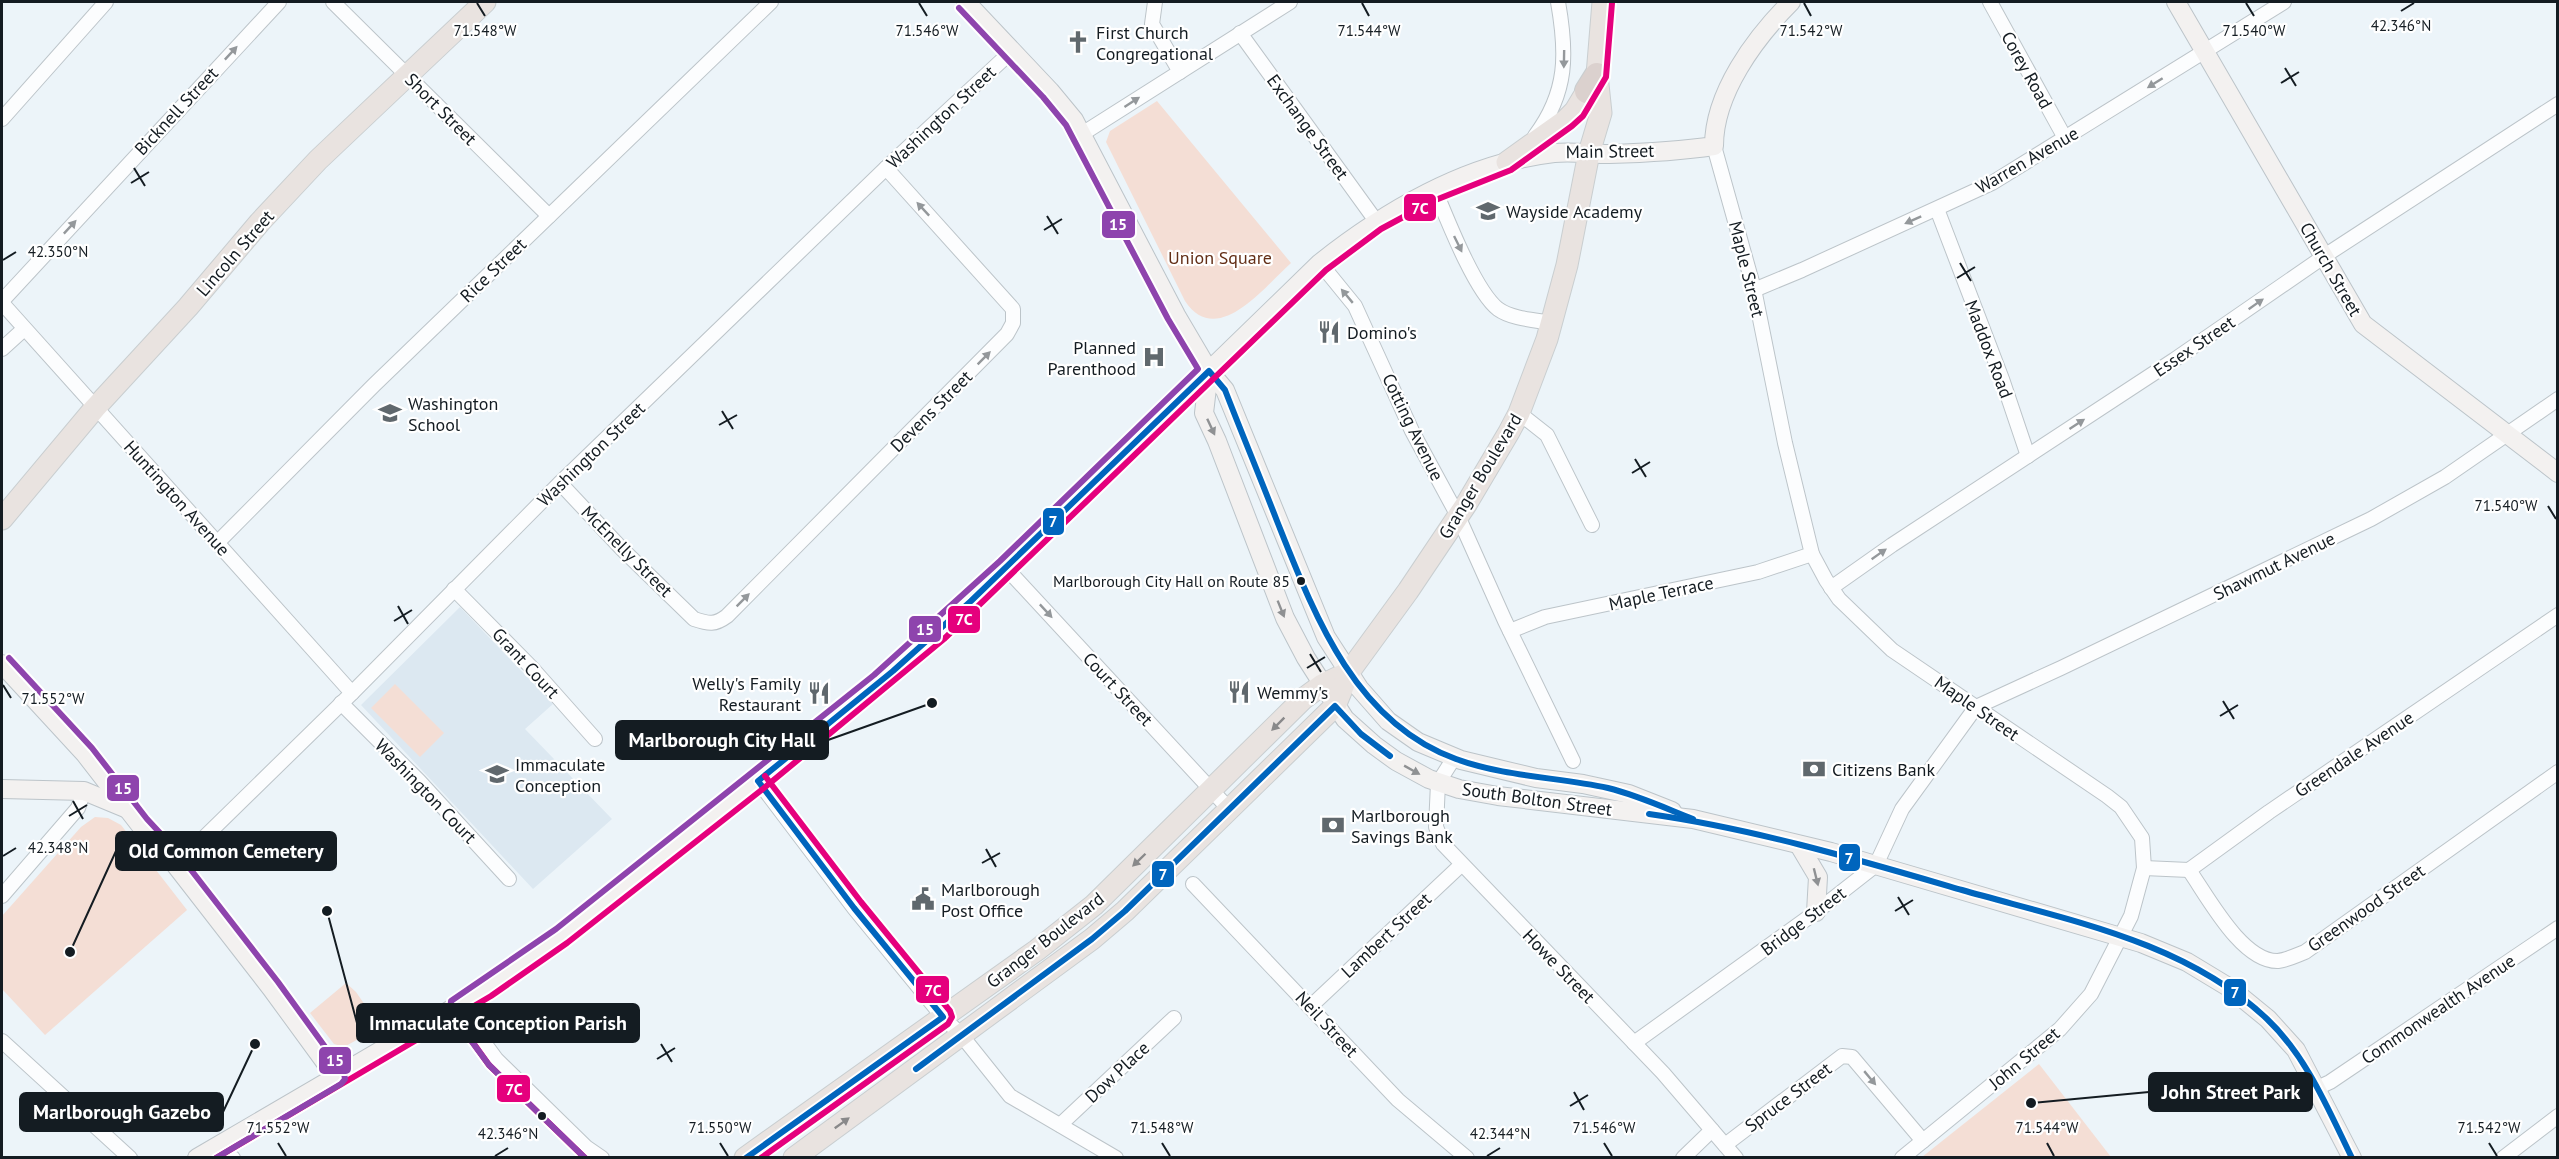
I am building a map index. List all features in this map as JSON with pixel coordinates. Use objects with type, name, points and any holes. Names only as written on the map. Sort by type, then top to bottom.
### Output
[{"type":"main road","name":"Lincoln Street","points":[[2,519],[95,408],[318,160],[485,2]]},
{"type":"main road","name":"South Bolton Street","points":[[966,2],[1050,91],[1082,134],[1176,315],[1209,371],[1225,390],[1327,639],[1375,708],[1388,721],[1418,742],[1454,758],[1490,769],[1629,794],[1693,819]]},
{"type":"main road","name":"Granger Boulevard","points":[[794,1158],[1100,932],[1335,706],[1349,672],[1408,591],[1458,516],[1519,413],[1552,323],[1567,265],[1589,153],[1601,113],[1592,83],[1603,2]]},
{"type":"main road","points":[[1714,146],[1714,126],[1746,54],[1774,18],[1791,2]]},
{"type":"main road","name":"Church Street","points":[[2176,2],[2363,324],[2558,473]]},
{"type":"main road","points":[[1507,162],[1566,120],[1575,111],[1592,83]]},
{"type":"main road","name":"Main Street","points":[[204,1154],[458,1007],[561,936],[758,781],[879,682],[1006,568],[1320,263],[1376,221],[1435,190],[1507,162],[1555,153],[1608,154],[1714,146]]},
{"type":"main road","name":"South Bolton Street","points":[[1209,371],[1204,413],[1217,441],[1285,618],[1322,685],[1345,719],[1374,745],[1407,767],[1438,783],[1498,796],[1693,819],[1876,865],[2121,937]]},
{"type":"main road","points":[[2,664],[85,754],[127,809],[176,865],[336,1077]]},
{"type":"main road","name":"Granger Boulevard","points":[[746,1158],[1037,950],[1094,905],[1303,699],[1322,685],[1349,672]]},
{"type":"main road","points":[[2,789],[84,791],[127,809]]},
{"type":"main road","points":[[1799,845],[1818,877],[1816,912]]},
{"type":"main road","points":[[2121,937],[2141,942],[2187,962],[2230,988],[2268,1019],[2296,1050],[2352,1158]]},
{"type":"street","points":[[2,119],[106,2]]},
{"type":"street","name":"Bicknell Street","points":[[2,302],[279,2]]},
{"type":"street","name":"Short Street","points":[[333,2],[549,216]]},
{"type":"street","name":"Rice Street","points":[[218,542],[374,385],[771,2]]},
{"type":"street","points":[[1155,2],[1152,24],[1180,72]]},
{"type":"street","points":[[1082,134],[1290,2]]},
{"type":"street","points":[[1507,162],[1527,145],[1548,117],[1564,75],[1564,37],[1558,2]]},
{"type":"street","name":"Corey Road","points":[[1990,2],[2065,138]]},
{"type":"street","name":"Warren Avenue","points":[[1754,290],[1803,270],[1992,183],[2284,2]]},
{"type":"street","name":"Exchange Street","points":[[1240,33],[1376,221]]},
{"type":"street","name":"Washington Street","points":[[176,865],[341,704],[560,483],[886,168],[1013,50]]},
{"type":"street","name":"Essex Street","points":[[1831,588],[2174,360],[2324,257],[2558,104]]},
{"type":"street","name":"Maple Street","points":[[1714,146],[1754,290],[1785,444],[1812,554],[1831,588],[1858,620],[1892,650],[2121,807],[2142,838],[2144,868],[2131,916],[2121,937]]},
{"type":"street","name":"Devens Street","points":[[694,619],[716,624],[727,616],[1008,334],[1014,323],[1014,309],[886,168]]},
{"type":"street","points":[[1435,190],[1457,242],[1490,301],[1500,310],[1513,315],[1552,323]]},
{"type":"street","name":"Maddox Road","points":[[1937,209],[2002,380],[2028,456]]},
{"type":"street","name":"Cotting Avenue","points":[[1320,263],[1355,306],[1412,431],[1458,516],[1510,631],[1573,760]]},
{"type":"street","name":"Huntington Avenue","points":[[2,302],[352,693]]},
{"type":"street","points":[[2,349],[24,329]]},
{"type":"street","name":"Shawmut Avenue","points":[[1976,707],[2371,519],[2445,477],[2504,434],[2558,399]]},
{"type":"street","points":[[1519,413],[1547,435],[1592,525]]},
{"type":"street","name":"McEnelly Street","points":[[560,483],[622,549],[694,619]]},
{"type":"street","name":"Maple Terrace","points":[[1510,631],[1545,617],[1758,572],[1812,554]]},
{"type":"street","name":"Court Street","points":[[1006,568],[1229,809]]},
{"type":"street","name":"Grant Court","points":[[454,589],[531,667],[595,739]]},
{"type":"street","name":"Greendale Avenue","points":[[2189,870],[2269,812],[2558,615]]},
{"type":"street","name":"Washington Court","points":[[341,704],[419,782],[509,879]]},
{"type":"street","name":"Bridge Street","points":[[1634,1043],[1816,912],[1876,865],[1902,809],[1976,707]]},
{"type":"street","points":[[1438,783],[1454,758]]},
{"type":"street","name":"Greenwood Street","points":[[2189,870],[2246,948],[2267,960],[2280,961],[2305,952],[2558,772]]},
{"type":"street","points":[[758,781],[854,908],[1010,1096],[1116,1158]]},
{"type":"street","name":"Howe Street","points":[[1438,783],[1436,827],[1443,844],[1634,1043],[1736,1158]]},
{"type":"street","points":[[2,896],[78,808],[84,791]]},
{"type":"street","name":"Lambert Street","points":[[1311,1006],[1461,865]]},
{"type":"street","points":[[2144,868],[2189,870]]},
{"type":"street","name":"Neil Street","points":[[1193,884],[1398,1100],[1467,1158]]},
{"type":"street","name":"Commonwealth Avenue","points":[[2317,1089],[2330,1083],[2558,928]]},
{"type":"street","name":"John Street","points":[[1902,1158],[2060,1029],[2091,994],[2121,937]]},
{"type":"street","points":[[458,1007],[495,1059],[586,1147],[602,1158]]},
{"type":"street","name":"Dow Place","points":[[1060,1125],[1174,1018]]},
{"type":"street","points":[[2,1041],[130,1158]]},
{"type":"street","name":"Spruce Street","points":[[1725,1145],[1842,1056],[1852,1057],[1923,1141]]},
{"type":"street","points":[[2503,1158],[2558,1116]]},
{"type":"street","points":[[1683,1158],[1712,1130]]},
{"type":"street","points":[[204,1154],[233,1158]]},
{"type":"shaded area","name":"Immaculate Conception","points":[[460,607],[553,704],[525,729],[612,819],[533,889],[361,705]]},
{"type":"green space","name":"Union Square","points":[[1157,101],[1291,263],[1254,298],[1240,309],[1225,316],[1211,319],[1198,314],[1185,301],[1106,142],[1110,131]]},
{"type":"green space","points":[[395,684],[444,733],[420,757],[371,708]]},
{"type":"green space","points":[[95,817],[108,818],[121,825],[187,910],[45,1035],[2,989],[2,916],[81,827]]},
{"type":"green space","points":[[346,983],[356,992],[380,1027],[344,1047],[334,1044],[310,1013]]},
{"type":"green space","points":[[2039,1064],[2111,1157],[1922,1157]]},
{"type":"transit line","name":"7C","points":[[216,1158],[491,996],[567,943],[764,788],[944,639],[1326,270],[1381,229],[1433,201],[1511,170],[1572,126],[1583,116],[1606,77],[1612,3]]},
{"type":"transit line","name":"15","points":[[585,1158],[489,1065],[450,1012],[451,1001],[556,929],[874,675],[1000,561],[1198,369],[1168,319],[1066,125],[1043,97],[959,8]]},
{"type":"transit line","name":"7","points":[[746,1158],[943,1017],[854,908],[758,781],[893,671],[971,601],[1209,371],[1225,390],[1291,556],[1323,627],[1342,661],[1364,692],[1390,719],[1421,742],[1456,759],[1493,770],[1608,788],[1693,819]]},
{"type":"transit line","name":"15","points":[[9,658],[92,748],[147,819],[174,848],[278,982],[344,1073],[345,1079],[341,1084],[216,1158]]},
{"type":"transit line","name":"7","points":[[916,1069],[1092,939],[1125,911],[1335,706],[1361,734],[1390,756]]},
{"type":"transit line","name":"7C","points":[[761,1158],[948,1024],[952,1017],[950,1011],[861,902],[765,776]]},
{"type":"transit line","name":"7","points":[[1649,814],[1767,837],[2083,923],[2123,936],[2200,970],[2235,992],[2267,1019],[2294,1050],[2316,1084],[2352,1158]]},
{"type":"transit line","name":"7C","points":[[451,1012],[489,1065],[585,1158]]},
{"type":"place","name":"First Church Congregational","points":[[1078,42]]},
{"type":"place","name":"Wayside Academy","points":[[1488,211]]},
{"type":"place","name":"Domino's","points":[[1329,332]]},
{"type":"place","name":"Planned Parenthood","points":[[1154,357]]},
{"type":"place","name":"Washington School","points":[[390,413]]},
{"type":"place","name":"Marlborough City Hall on Route 85","points":[[1301,581]]},
{"type":"place","name":"Wemmy's","points":[[1239,692]]},
{"type":"place","name":"Welly's Family Restaurant","points":[[819,693]]},
{"type":"place","name":"Marlborough City Hall","points":[[932,703]]},
{"type":"place","name":"Citizens Bank","points":[[1814,769]]},
{"type":"place","name":"Immaculate Conception","points":[[497,774]]},
{"type":"place","name":"Marlborough Savings Bank","points":[[1333,825]]},
{"type":"place","name":"Marlborough Post Office","points":[[923,899]]},
{"type":"place","name":"Immaculate Conception Parish","points":[[327,911]]},
{"type":"place","name":"Old Common Cemetery","points":[[70,952]]},
{"type":"place","name":"Marlborough Gazebo","points":[[255,1044]]},
{"type":"place","name":"John Street Park","points":[[2031,1103]]}]
